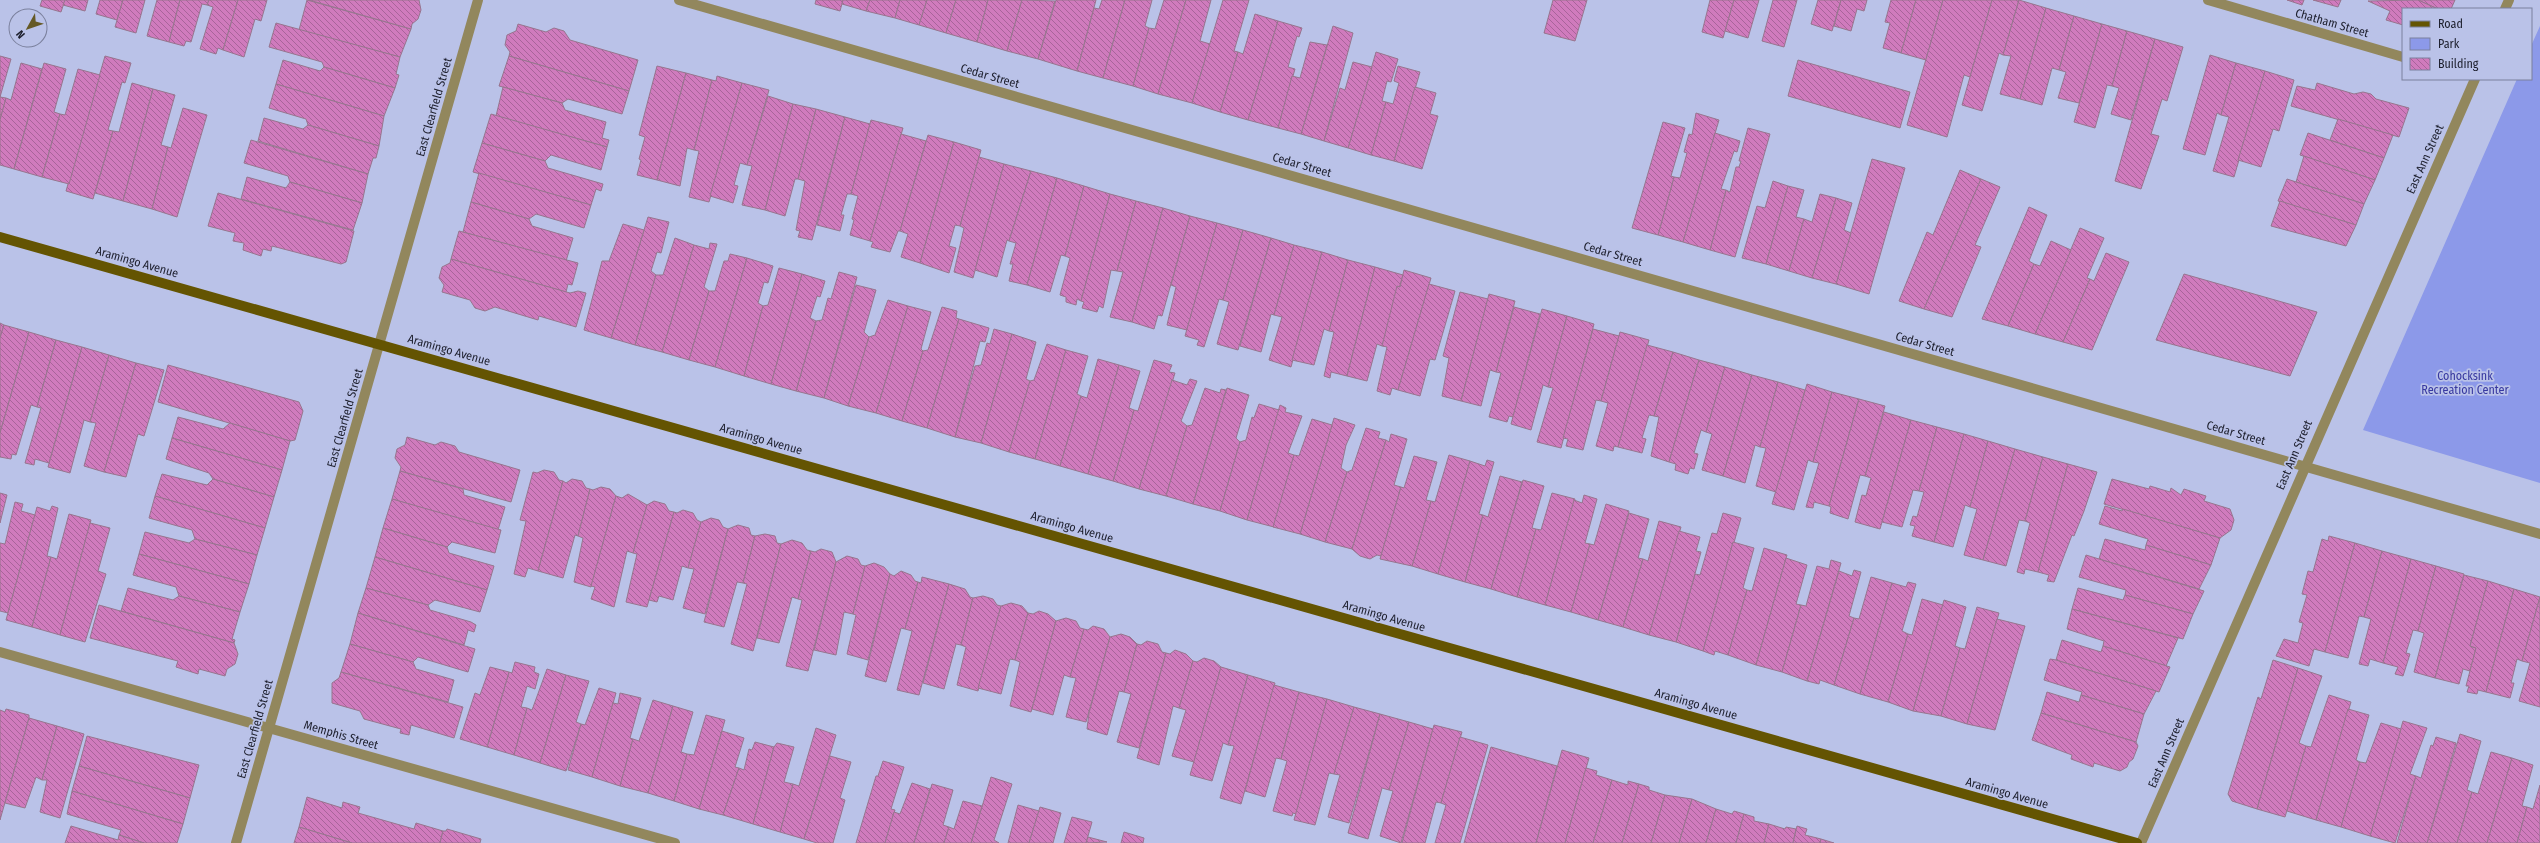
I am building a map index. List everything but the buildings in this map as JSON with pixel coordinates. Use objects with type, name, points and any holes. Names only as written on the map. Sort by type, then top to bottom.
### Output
[{"type":"main road","name":"Aramingo Avenue","points":[[0,237],[2137,843]]},
{"type":"street","name":"East Clearfield Street","points":[[236,843],[478,0]]},
{"type":"street","name":"Cedar Street","points":[[679,0],[2540,534]]},
{"type":"street","name":"Chatham Street","points":[[2208,0],[2402,57]]},
{"type":"street","name":"East Ann Street","points":[[2141,843],[2304,466],[2475,80]]},
{"type":"street","name":"Memphis Street","points":[[0,652],[675,843]]},
{"type":"green space","name":"Cohocksink Recreation Center","points":[[2540,26],[2540,483],[2363,430],[2517,80],[2532,80],[2532,44]]}]
